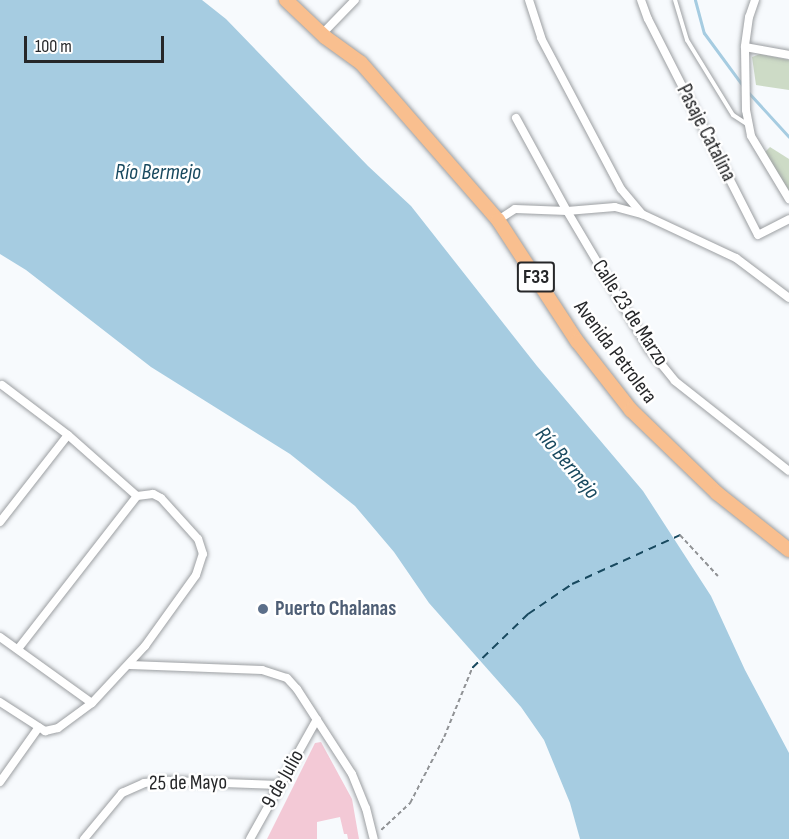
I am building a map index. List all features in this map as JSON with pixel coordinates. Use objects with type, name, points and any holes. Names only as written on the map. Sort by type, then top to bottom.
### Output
[{"type":"highway","name":"Avenida Petrolera","points":[[286,0],[322,34],[361,63],[498,219],[577,341],[631,410],[717,493],[789,550]]},
{"type":"street","points":[[322,34],[355,0]]},
{"type":"street","points":[[529,0],[541,39],[615,179],[642,214]]},
{"type":"street","name":"Pasaje Catalina","points":[[641,0],[648,19],[758,235],[789,219]]},
{"type":"street","points":[[755,0],[749,17],[745,47],[746,110],[751,136],[789,199]]},
{"type":"street","points":[[745,47],[789,55]]},
{"type":"street","name":"Calle 23 de Marzo","points":[[516,118],[567,211],[649,349],[669,373],[789,471]]},
{"type":"street","points":[[498,219],[515,208],[567,211],[615,207],[642,214],[735,258],[789,298]]},
{"type":"street","points":[[2,385],[68,435],[137,496]]},
{"type":"street","points":[[0,522],[68,435]]},
{"type":"street","points":[[0,702],[45,731],[58,728],[92,703],[130,665],[195,575],[203,554],[192,531],[161,498],[153,494],[137,496],[18,649]]},
{"type":"street","points":[[0,637],[92,703]]},
{"type":"street","points":[[130,665],[236,668],[273,673],[291,681],[358,786],[373,838]]},
{"type":"street","name":"9 de Julio","points":[[250,839],[317,719]]},
{"type":"street","points":[[0,782],[39,727]]},
{"type":"street","name":"25 de Mayo","points":[[84,839],[122,793],[144,783],[169,781],[279,785]]},
{"type":"lane","points":[[675,0],[687,40],[734,115],[749,126]]},
{"type":"path","points":[[680,535],[718,576]]},
{"type":"path","points":[[373,838],[410,803],[444,738],[472,668]]},
{"type":"green space","points":[[760,54],[789,60],[789,90],[756,85],[752,57]]},
{"type":"green space","points":[[770,147],[789,159],[789,191],[765,152]]},
{"type":"water","name":"Río Bermejo","points":[[0,0],[202,0],[226,19],[368,166],[411,206],[537,366],[643,491],[711,596],[745,670],[789,753],[789,839],[580,839],[570,803],[544,740],[521,707],[429,603],[394,552],[355,506],[290,454],[151,367],[26,270],[0,254]]},
{"type":"building","points":[[321,742],[352,799],[359,839],[348,839],[347,834],[344,834],[340,817],[317,822],[317,839],[267,839],[315,743]]},
{"type":"waterway","points":[[695,0],[704,33],[743,86]]},
{"type":"waterway","points":[[747,91],[789,137]]},
{"type":"ferry route","points":[[472,668],[528,614],[572,584],[680,535]]},
{"type":"place","name":"Puerto Chalanas","points":[[263,609]]}]
